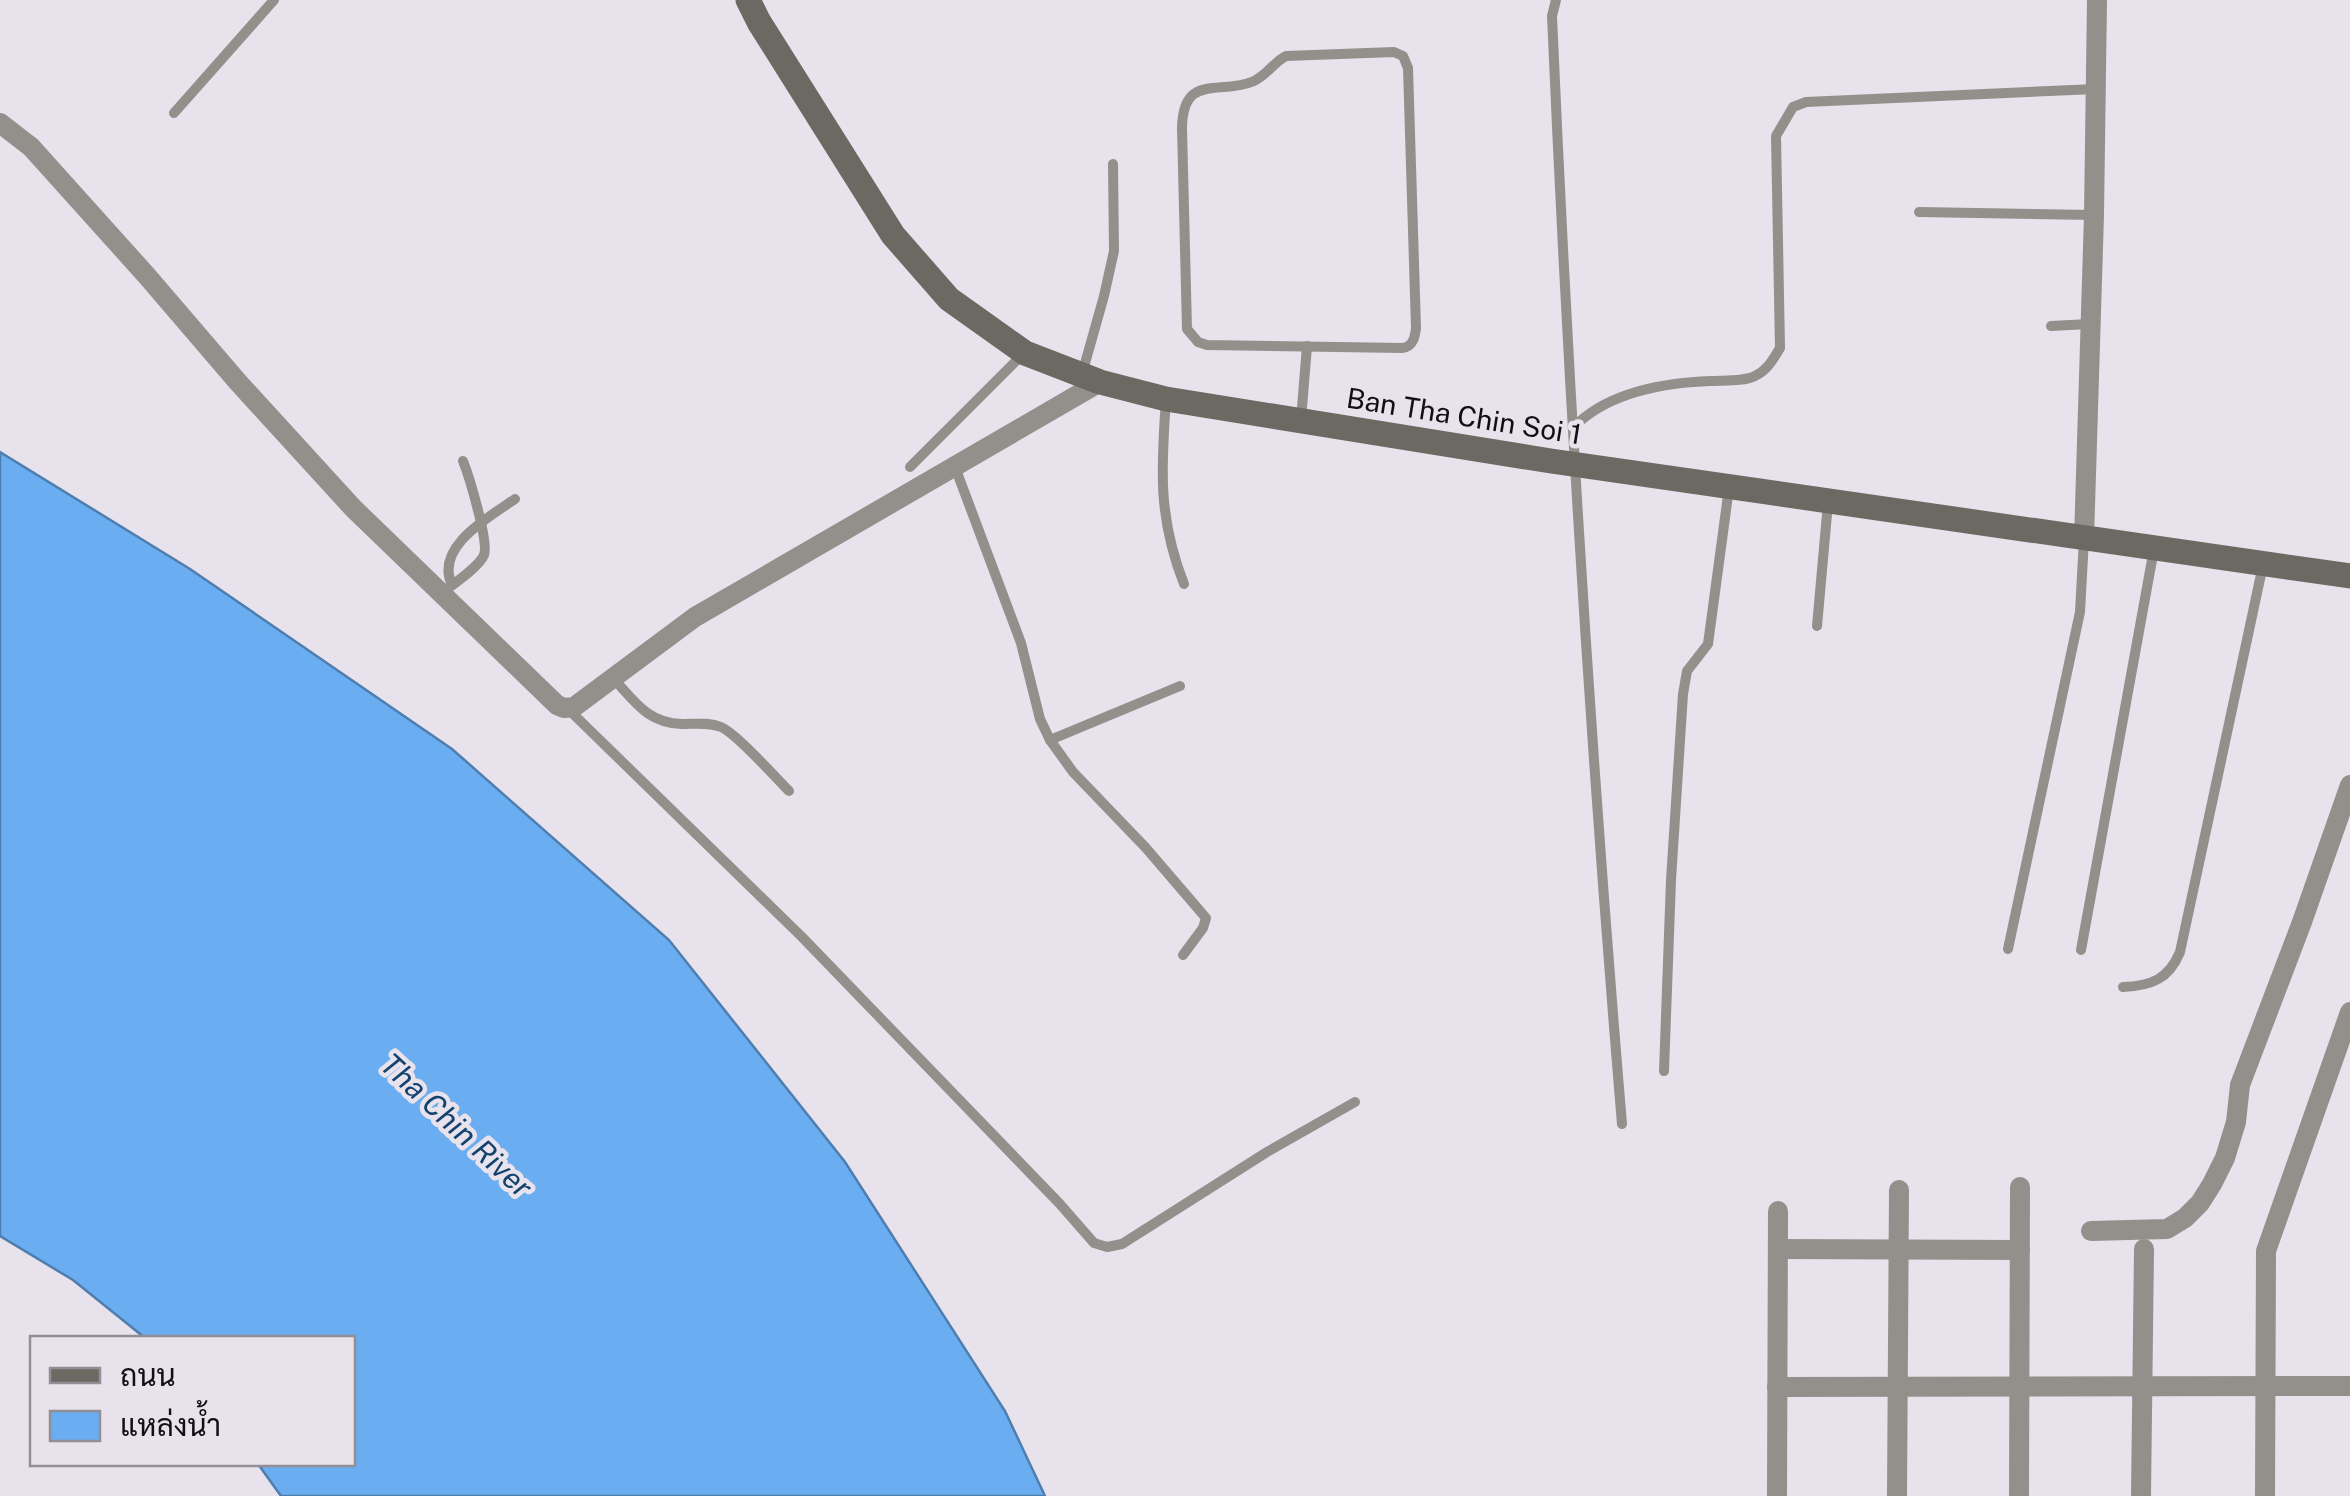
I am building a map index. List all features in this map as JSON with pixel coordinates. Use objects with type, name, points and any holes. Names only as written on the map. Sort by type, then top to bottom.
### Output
[{"type":"street","name":"Ban Tha Chin Soi 1","points":[[748,0],[893,235],[949,299],[1025,353],[1091,379],[1166,399],[1574,464],[2350,576]]},
{"type":"street","points":[[2084,539],[2098,0]]},
{"type":"street","points":[[0,123],[31,147],[236,381],[354,508],[447,589],[557,705],[568,709],[695,617],[954,466],[1091,379]]},
{"type":"street","points":[[2091,1231],[2167,1230],[2200,1203],[2212,1184],[2236,1122],[2240,1085],[2350,784]]},
{"type":"street","points":[[2265,1496],[2266,1251],[2350,1012]]},
{"type":"street","points":[[2019,1496],[2020,1187]]},
{"type":"street","points":[[1897,1496],[1898,1190]]},
{"type":"street","points":[[1777,1496],[1778,1211]]},
{"type":"street","points":[[1778,1249],[2020,1250]]},
{"type":"street","points":[[2142,1496],[2144,1249]]},
{"type":"street","points":[[1778,1387],[2350,1386]]},
{"type":"lane","points":[[174,113],[274,0]]},
{"type":"lane","points":[[1556,0],[1552,16],[1574,464],[1604,919],[1622,1124]]},
{"type":"lane","points":[[1398,53],[1408,68],[1415,337],[1406,348],[1307,346],[1207,345],[1198,342],[1188,329],[1182,128],[1185,106],[1187,100],[1203,91],[1260,78],[1286,56],[1398,53]]},
{"type":"lane","points":[[1573,428],[1582,418],[1650,387],[1752,378],[1768,367],[1780,348],[1776,136],[1793,107],[1806,102],[2096,88]]},
{"type":"lane","points":[[1091,379],[1114,250],[1113,164]]},
{"type":"lane","points":[[1920,212],[2094,215]]},
{"type":"lane","points":[[2051,326],[2089,324]]},
{"type":"lane","points":[[1301,420],[1307,346]]},
{"type":"lane","points":[[910,467],[1025,353]]},
{"type":"lane","points":[[1166,399],[1161,488],[1170,542],[1184,584]]},
{"type":"lane","points":[[447,589],[483,558],[485,542],[474,489],[463,461]]},
{"type":"lane","points":[[954,466],[1020,643],[1040,719],[1050,740],[1073,772],[1206,918],[1183,955]]},
{"type":"lane","points":[[1664,1071],[1671,880],[1684,694],[1691,664],[1708,644],[1729,487]]},
{"type":"lane","points":[[447,589],[453,554],[468,532],[515,499]]},
{"type":"lane","points":[[1818,626],[1828,502]]},
{"type":"lane","points":[[2008,948],[2080,612],[2084,539]]},
{"type":"lane","points":[[2081,950],[2154,548]]},
{"type":"lane","points":[[2124,987],[2154,983],[2168,974],[2180,952],[2263,564]]},
{"type":"lane","points":[[614,679],[645,713],[668,723],[711,724],[729,732],[789,790]]},
{"type":"lane","points":[[1050,740],[1180,686]]},
{"type":"lane","points":[[568,709],[802,937],[1094,1243],[1107,1247],[1122,1244],[1266,1152],[1356,1102]]},
{"type":"water","name":"Tha Chin River","points":[[0,452],[190,569],[452,749],[669,940],[845,1162],[1005,1411],[1045,1496],[281,1496],[259,1466],[355,1466],[355,1336],[143,1336],[73,1280],[0,1236]]}]
